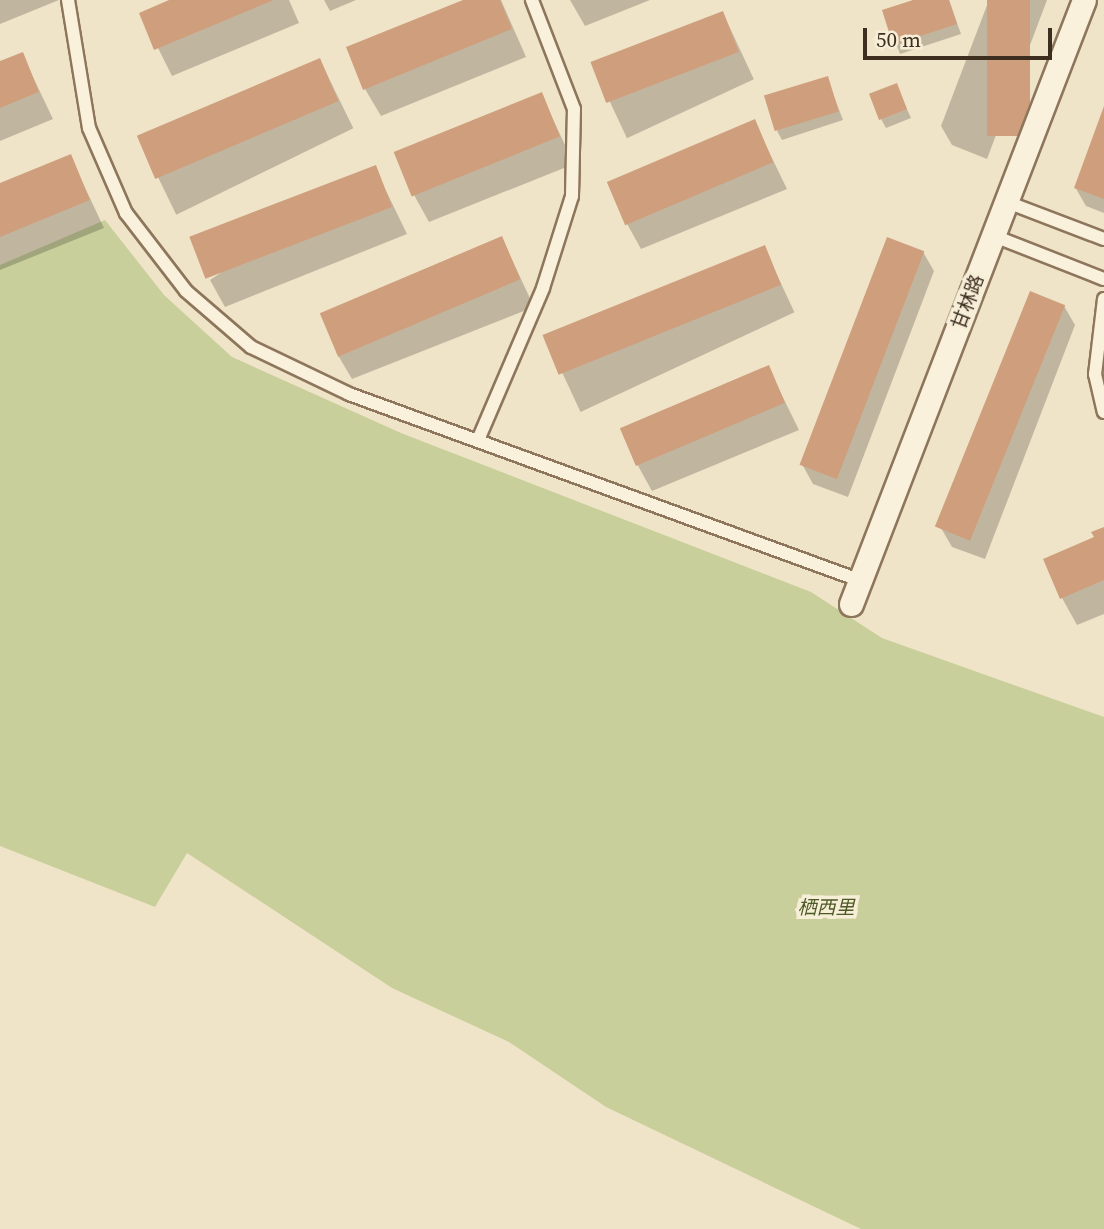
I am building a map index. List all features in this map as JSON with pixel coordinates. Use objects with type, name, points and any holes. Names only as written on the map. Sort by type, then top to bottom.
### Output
[{"type":"street","name":"甘林路","points":[[850,604],[1084,0]]},
{"type":"lane","points":[[68,0],[89,128],[127,213],[186,291],[251,347],[349,394],[859,580]]},
{"type":"lane","points":[[478,440],[543,288],[572,196],[574,109],[532,0]]},
{"type":"lane","points":[[1007,202],[1104,239]]},
{"type":"lane","points":[[994,236],[1104,279]]},
{"type":"lane","points":[[1104,299],[1095,374],[1104,412]]},
{"type":"green space","name":"栖西里","points":[[105,220],[164,295],[232,357],[401,433],[811,592],[882,638],[1104,717],[1104,1229],[861,1229],[606,1107],[509,1042],[392,988],[187,853],[155,907],[0,846],[0,265]]},
{"type":"building","points":[[169,0],[274,0],[154,50],[139,13]]},
{"type":"building","points":[[463,0],[500,0],[512,29],[363,90],[346,47]]},
{"type":"building","points":[[913,0],[949,0],[957,24],[893,45],[882,10]]},
{"type":"building","points":[[987,0],[1030,0],[1030,136],[987,136]]},
{"type":"building","points":[[723,11],[739,52],[606,103],[590,62]]},
{"type":"building","points":[[23,52],[39,92],[0,108],[0,61]]},
{"type":"building","points":[[320,58],[338,101],[155,179],[137,136]]},
{"type":"building","points":[[828,76],[839,111],[775,131],[764,96]]},
{"type":"building","points":[[897,83],[907,109],[879,120],[869,94]]},
{"type":"building","points":[[542,92],[560,137],[412,196],[394,152]]},
{"type":"building","points":[[1104,106],[1104,199],[1074,188]]},
{"type":"building","points":[[755,119],[773,162],[625,225],[607,182]]},
{"type":"building","points":[[71,154],[90,200],[0,237],[0,183]]},
{"type":"building","points":[[376,165],[392,207],[205,279],[189,237]]},
{"type":"building","points":[[502,236],[520,279],[338,357],[320,313]]},
{"type":"building","points":[[887,237],[924,251],[837,479],[800,465]]},
{"type":"building","points":[[765,245],[781,285],[559,375],[542,335]]},
{"type":"building","points":[[1030,291],[1065,305],[970,541],[935,527]]},
{"type":"building","points":[[769,365],[785,403],[636,466],[620,428]]},
{"type":"building","points":[[1104,527],[1104,580],[1060,599],[1043,559],[1094,537],[1091,532]]}]
